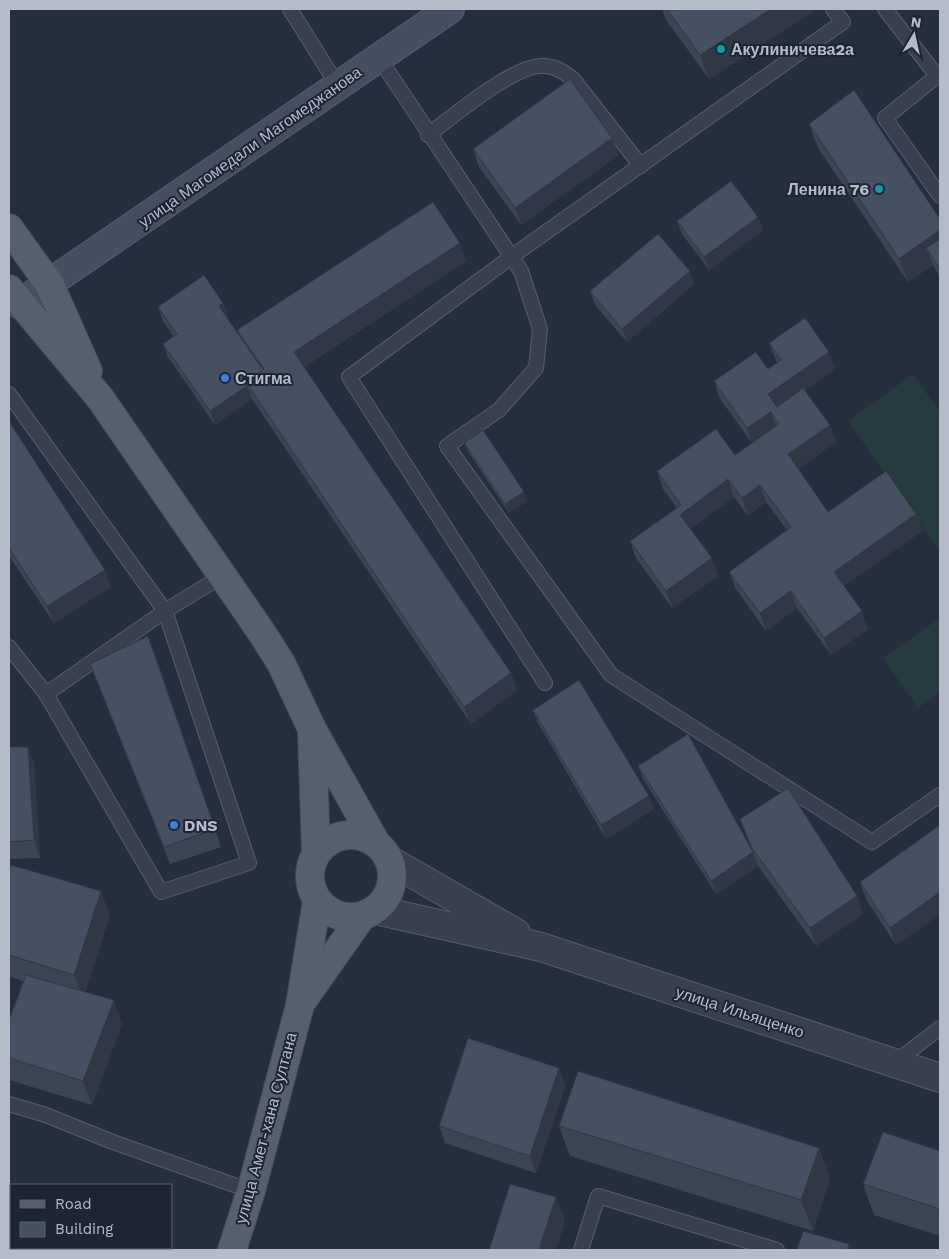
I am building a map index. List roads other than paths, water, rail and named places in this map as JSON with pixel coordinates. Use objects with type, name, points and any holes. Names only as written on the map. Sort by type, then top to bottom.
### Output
[{"type":"main road","name":"улица Магомедали Магомеджанова","points":[[12,301],[50,285],[450,9]]},
{"type":"main road","points":[[9,228],[50,285],[100,398]]},
{"type":"main road","points":[[12,301],[100,398],[281,663],[312,729],[383,851],[392,878],[388,895],[369,913],[300,1005]]},
{"type":"main road","points":[[300,1005],[317,901],[308,876],[316,852],[312,729]]},
{"type":"main road","points":[[316,852],[333,838],[356,834],[383,851]]},
{"type":"main road","points":[[317,901],[337,916],[369,913]]},
{"type":"main road","name":"улица Амет-хана Султана","points":[[232,1250],[251,1191],[300,1005]]},
{"type":"street","points":[[383,851],[541,947]]},
{"type":"street","points":[[369,913],[541,947]]},
{"type":"street","name":"улица Ильященко","points":[[541,947],[940,1078]]},
{"type":"lane","points":[[290,9],[338,86]]},
{"type":"lane","points":[[545,683],[349,377],[512,258],[843,22],[833,9]]},
{"type":"lane","points":[[885,9],[939,76],[885,118],[940,196]]},
{"type":"lane","points":[[379,58],[428,135],[521,272],[540,329],[536,368],[499,410],[447,446],[611,675],[872,842],[940,795]]},
{"type":"lane","points":[[428,135],[512,74],[545,65],[561,70],[573,79],[641,166]]},
{"type":"lane","points":[[9,394],[165,611],[249,863],[161,892],[46,694],[9,647]]},
{"type":"lane","points":[[46,694],[165,611],[222,576]]},
{"type":"lane","points":[[894,1063],[940,1028]]},
{"type":"lane","points":[[9,1104],[46,1115],[110,1141],[251,1191]]},
{"type":"lane","points":[[581,1250],[598,1196],[777,1250]]},
{"type":"place","name":"Акулиничева2а","points":[[721,49]]},
{"type":"place","name":"Ленина 76","points":[[879,189]]},
{"type":"place","name":"Стигма","points":[[225,378]]},
{"type":"place","name":"DNS","points":[[174,825]]}]
